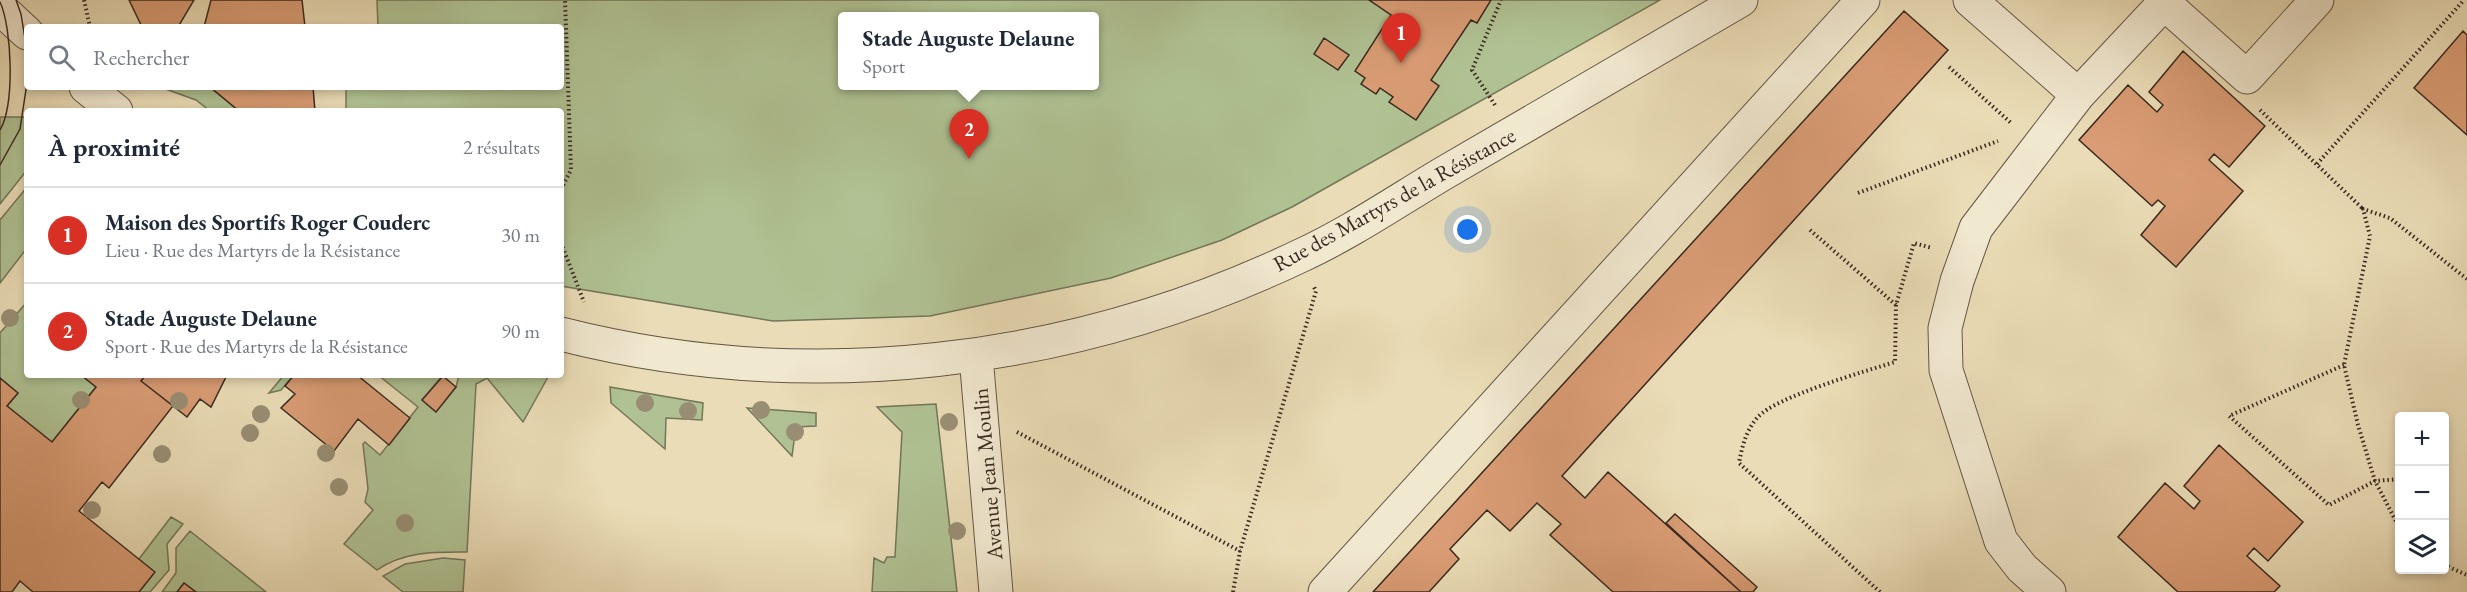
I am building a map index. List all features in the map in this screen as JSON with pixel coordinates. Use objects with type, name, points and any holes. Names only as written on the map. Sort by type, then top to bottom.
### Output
[{"type":"street","name":"Rue des Martyrs de la Résistance","points":[[564,335],[597,343],[709,362],[807,367],[976,356],[1039,344],[1176,307],[1302,256],[1742,0]]},
{"type":"street","points":[[1325,592],[1863,0]]},
{"type":"street","points":[[1970,0],[2078,95]]},
{"type":"street","points":[[2041,590],[2001,541],[1946,370],[1945,328],[1976,228],[2030,138],[2078,95],[2166,1],[2247,77],[2317,0]]},
{"type":"street","points":[[90,90],[112,108]]},
{"type":"street","name":"Avenue Jean Moulin","points":[[976,356],[996,592]]},
{"type":"path","points":[[84,0],[89,24]]},
{"type":"path","points":[[564,183],[571,170],[565,0]]},
{"type":"path","points":[[1494,101],[1472,70],[1501,0]]},
{"type":"path","points":[[2317,164],[2464,0]]},
{"type":"path","points":[[1949,67],[2030,138]]},
{"type":"path","points":[[2247,77],[2259,109],[2363,208],[2390,218],[2467,279]]},
{"type":"path","points":[[1858,194],[2030,138]]},
{"type":"path","points":[[2363,208],[2370,236],[2344,365],[2358,425],[2375,481],[2395,520]]},
{"type":"path","points":[[1810,230],[1896,305]]},
{"type":"path","points":[[1880,592],[1739,463],[1742,443],[1758,416],[1796,395],[1894,362],[1896,305],[1914,243],[1965,258]]},
{"type":"path","points":[[564,250],[577,278],[597,343]]},
{"type":"path","points":[[1233,592],[1240,550],[1316,291],[1302,256]]},
{"type":"path","points":[[2344,365],[2229,416],[2329,504],[2375,481],[2395,479]]},
{"type":"path","points":[[982,413],[1240,550]]},
{"type":"path","points":[[2449,567],[2467,575]]},
{"type":"green space","points":[[377,0],[1660,0],[1292,207],[1222,240],[1111,278],[930,316],[773,321],[564,286],[564,108],[346,108],[346,90],[564,90],[564,24],[378,24]]},
{"type":"green space","points":[[168,90],[214,90],[235,108],[206,108],[196,100]]},
{"type":"green space","points":[[0,117],[24,117],[24,174],[0,204]]},
{"type":"green space","points":[[24,191],[24,252],[0,283],[0,220]]},
{"type":"green space","points":[[24,305],[24,378],[85,378],[96,387],[52,442],[7,406],[18,393],[0,378],[0,333]]},
{"type":"green space","points":[[282,378],[291,378],[281,390],[269,393]]},
{"type":"green space","points":[[382,378],[440,378],[422,400],[436,412],[456,387],[458,378],[487,378],[476,384],[467,552],[409,556],[377,570],[344,544],[373,510],[365,502],[368,489],[363,444],[365,442],[380,455],[418,407]]},
{"type":"green space","points":[[487,378],[547,378],[523,422]]},
{"type":"green space","points":[[610,387],[703,403],[702,420],[666,418],[665,449],[611,403]]},
{"type":"green space","points":[[936,404],[957,592],[872,592],[874,558],[884,563],[887,557],[895,557],[902,432],[877,407]]},
{"type":"green space","points":[[747,408],[816,413],[816,426],[796,427],[792,456]]},
{"type":"green space","points":[[171,517],[183,524],[167,544],[169,570],[150,592],[139,592],[154,572],[139,559]]},
{"type":"green space","points":[[190,531],[266,592],[196,592],[184,583],[177,592],[162,592],[176,573],[176,548]]},
{"type":"green space","points":[[443,558],[465,560],[463,592],[403,592],[383,576],[405,564]]},
{"type":"building","points":[[129,0],[194,0],[180,24],[141,24]]},
{"type":"building","points":[[211,0],[302,0],[305,24],[205,24]]},
{"type":"building","points":[[1369,0],[1491,0],[1477,23],[1471,20],[1431,80],[1439,86],[1416,120],[1389,102],[1393,97],[1380,88],[1376,94],[1361,84],[1365,78],[1355,71],[1391,15]]},
{"type":"building","points":[[1904,11],[1948,50],[1562,476],[1585,498],[1608,472],[1741,592],[1613,592],[1550,535],[1561,524],[1537,503],[1510,531],[1487,510],[1450,549],[1459,559],[1429,592],[1373,592]]},
{"type":"building","points":[[2463,31],[2467,35],[2467,135],[2414,88]]},
{"type":"building","points":[[1324,38],[1349,55],[1338,70],[1314,54]]},
{"type":"building","points":[[2183,51],[2265,126],[2229,167],[2214,154],[2209,160],[2243,191],[2176,267],[2141,235],[2165,206],[2158,200],[2152,206],[2079,140],[2128,85],[2157,112],[2163,105],[2149,92]]},
{"type":"building","points":[[214,90],[313,90],[315,108],[235,108]]},
{"type":"building","points":[[0,378],[18,393],[7,406],[52,442],[96,387],[85,378],[144,378],[141,381],[173,406],[109,488],[102,482],[79,511],[155,572],[139,592],[33,592],[20,581],[12,592],[0,592]]},
{"type":"building","points":[[144,378],[226,378],[211,407],[200,399],[187,417],[141,381]]},
{"type":"building","points":[[292,378],[361,378],[410,418],[389,445],[358,419],[334,451],[281,408],[295,394],[285,386]]},
{"type":"building","points":[[441,378],[445,378],[456,387],[436,412],[422,400]]},
{"type":"building","points":[[2219,445],[2303,522],[2268,561],[2254,548],[2247,556],[2280,586],[2274,592],[2178,592],[2118,537],[2165,483],[2194,509],[2200,501],[2184,486]]},
{"type":"building","points":[[1675,514],[1757,587],[1753,592],[1741,592],[1666,523]]},
{"type":"building","points":[[184,583],[196,592],[177,592]]},
{"type":"tram line","points":[[16,0],[24,32]]},
{"type":"tram line","points":[[0,2],[7,29],[10,66],[8,103],[0,130]]},
{"type":"tram line","points":[[0,165],[20,129],[26,90]]},
{"type":"place","name":"Maison des Sportifs Roger Couderc","points":[[1401,63]]},
{"type":"place","name":"Stade Auguste Delaune","points":[[969,159]]}]
